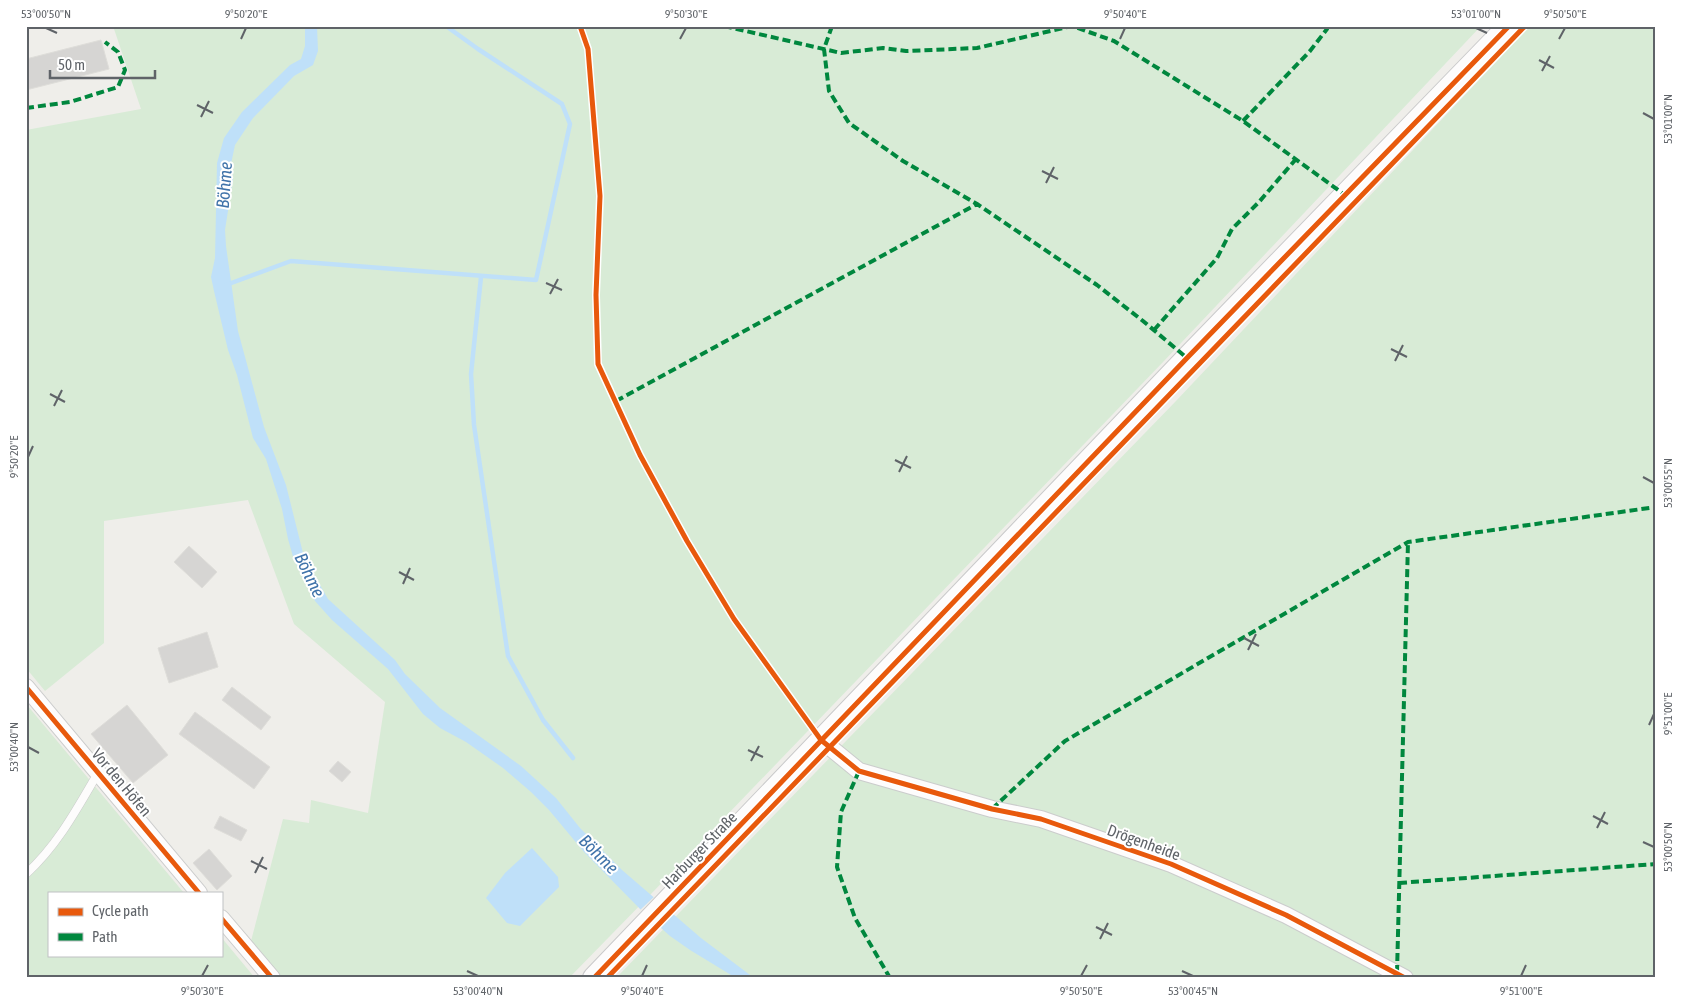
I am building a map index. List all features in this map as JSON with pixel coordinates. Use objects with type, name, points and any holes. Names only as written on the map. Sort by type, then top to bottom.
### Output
[{"type":"main road","name":"Harburger Straße","points":[[594,978],[1180,365],[1510,26]]},
{"type":"street","name":"Vor den Höfen","points":[[26,686],[198,892]]},
{"type":"street","name":"Drögenheide","points":[[821,740],[859,771],[992,809],[1041,819],[1171,864],[1286,915],[1405,978]]},
{"type":"street","points":[[222,919],[272,978]]},
{"type":"lane","points":[[26,874],[37,864],[69,822],[98,773]]},
{"type":"green space","points":[[113,26],[1481,26],[1164,361],[569,978],[283,978],[251,941],[283,819],[309,823],[311,800],[368,813],[385,702],[294,624],[248,500],[104,521],[104,643],[45,691],[26,668],[26,130],[141,109]]},
{"type":"green space","points":[[1530,26],[1656,26],[1656,978],[616,978],[1176,401]]},
{"type":"green space","points":[[27,705],[183,892],[48,892],[48,956],[222,956],[222,938],[255,978],[26,978]]},
{"type":"water","name":"Böhme","points":[[305,26],[317,26],[318,51],[313,65],[294,76],[253,118],[235,145],[231,164],[233,179],[225,230],[238,331],[264,427],[286,485],[304,557],[328,599],[395,660],[405,674],[440,708],[521,766],[556,798],[580,828],[622,870],[701,938],[754,978],[736,978],[670,936],[642,911],[584,852],[549,810],[531,792],[503,768],[466,742],[440,728],[423,714],[388,669],[332,620],[315,601],[294,560],[282,509],[266,459],[253,438],[237,375],[228,350],[211,277],[215,258],[217,163],[224,138],[242,112],[290,65],[301,59],[305,46]]},
{"type":"water","points":[[532,848],[558,877],[559,887],[520,926],[507,923],[486,898],[505,873]]},
{"type":"pier","points":[[656,895],[676,912],[659,929],[639,911]]},
{"type":"building","points":[[101,40],[109,69],[26,90],[26,59]]},
{"type":"building","points":[[189,546],[217,572],[202,588],[174,562]]},
{"type":"building","points":[[207,632],[218,667],[169,683],[158,648]]},
{"type":"building","points":[[232,687],[271,717],[261,730],[222,700]]},
{"type":"building","points":[[127,705],[168,755],[133,783],[91,734]]},
{"type":"building","points":[[195,712],[270,767],[254,789],[179,734]]},
{"type":"building","points":[[338,761],[351,772],[342,782],[329,771]]},
{"type":"building","points":[[220,816],[247,830],[241,841],[214,828]]},
{"type":"building","points":[[209,849],[232,876],[217,890],[193,863]]},
{"type":"waterway","points":[[226,285],[291,261],[536,280],[570,124],[562,104],[446,26]]},
{"type":"waterway","points":[[481,277],[471,374],[474,425],[508,656],[543,720],[573,758]]},
{"type":"marked path","points":[[724,26],[841,53],[883,48],[906,51],[977,48],[1072,26],[1114,41],[1243,121],[1345,195]]},
{"type":"marked path","points":[[832,26],[824,49],[829,91],[849,123],[903,161],[977,204]]},
{"type":"marked path","points":[[1243,121],[1310,51],[1327,29],[1327,26]]},
{"type":"marked path","points":[[26,108],[70,102],[118,87],[125,70],[118,52],[105,42]]},
{"type":"marked path","points":[[1154,330],[1217,258],[1232,229],[1259,202],[1296,159]]},
{"type":"marked path","points":[[616,401],[977,204],[1097,285],[1187,358]]},
{"type":"marked path","points":[[992,809],[1065,741],[1408,542],[1656,507]]},
{"type":"marked path","points":[[1397,973],[1408,542]]},
{"type":"marked path","points":[[859,771],[841,812],[837,867],[855,918],[890,978]]},
{"type":"marked path","points":[[1399,883],[1656,864]]},
{"type":"cycle path","points":[[580,26],[588,49],[600,196],[596,295],[598,364],[640,455],[687,541],[734,619],[821,740],[859,771],[992,809],[1041,819],[1171,864],[1286,915],[1405,978]]},
{"type":"cycle path","points":[[594,978],[1187,358],[1509,26]]},
{"type":"cycle path","points":[[607,978],[1525,26]]},
{"type":"cycle path","points":[[26,687],[198,892]]},
{"type":"cycle path","points":[[222,919],[272,978]]}]
